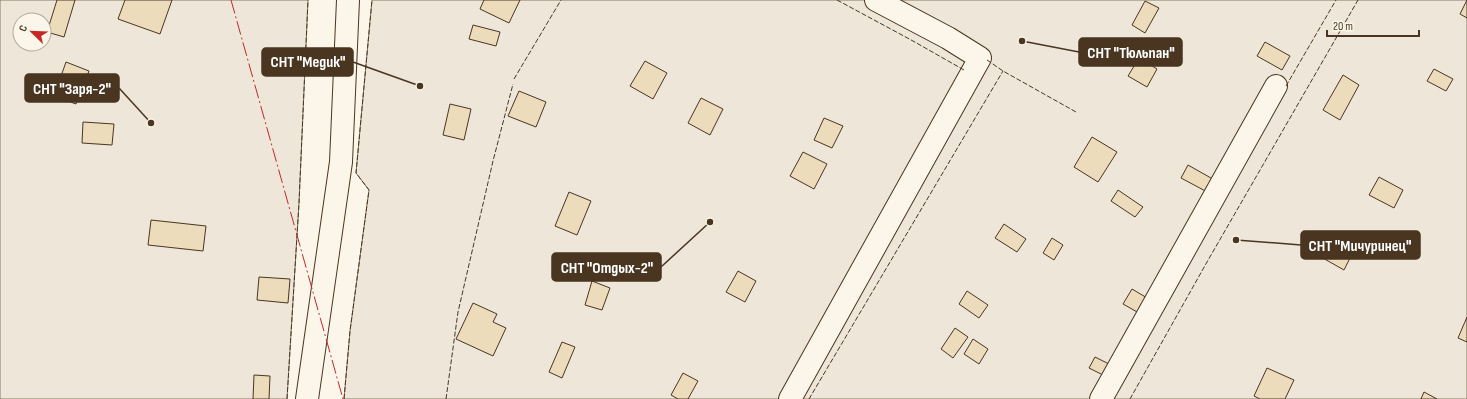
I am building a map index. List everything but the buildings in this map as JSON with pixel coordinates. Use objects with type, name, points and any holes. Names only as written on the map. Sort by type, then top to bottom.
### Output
[{"type":"lane","points":[[307,399],[341,162],[348,0]]},
{"type":"lane","points":[[790,399],[980,58],[948,38],[876,0]]},
{"type":"lane","points":[[1101,399],[1276,86]]},
{"type":"shaded area","points":[[0,0],[308,0],[299,203],[287,399],[0,399]]},
{"type":"shaded area","points":[[372,0],[1467,0],[1467,399],[344,399],[350,331],[369,190],[356,173]]},
{"type":"fence","points":[[287,399],[299,203],[308,0]]},
{"type":"fence","points":[[344,399],[350,331],[369,190],[356,173],[372,0]]},
{"type":"fence","points":[[514,79],[561,0]]},
{"type":"fence","points":[[837,0],[964,70]]},
{"type":"fence","points":[[1286,86],[1336,0]]},
{"type":"fence","points":[[1130,399],[1358,0]]},
{"type":"fence","points":[[987,60],[1003,71],[1076,112]]},
{"type":"fence","points":[[809,399],[1003,71]]},
{"type":"fence","points":[[446,399],[458,312],[493,161],[513,84]]},
{"type":"power","points":[[231,0],[343,399]]},
{"type":"place","name":"СНТ \"Тюльпан\"","points":[[1022,41]]},
{"type":"place","name":"СНТ \"Медик\"","points":[[420,86]]},
{"type":"place","name":"СНТ \"Заря-2\"","points":[[151,123]]},
{"type":"place","name":"СНТ \"Отдых-2\"","points":[[710,222]]},
{"type":"place","name":"СНТ \"Мичуринец\"","points":[[1236,240]]}]
